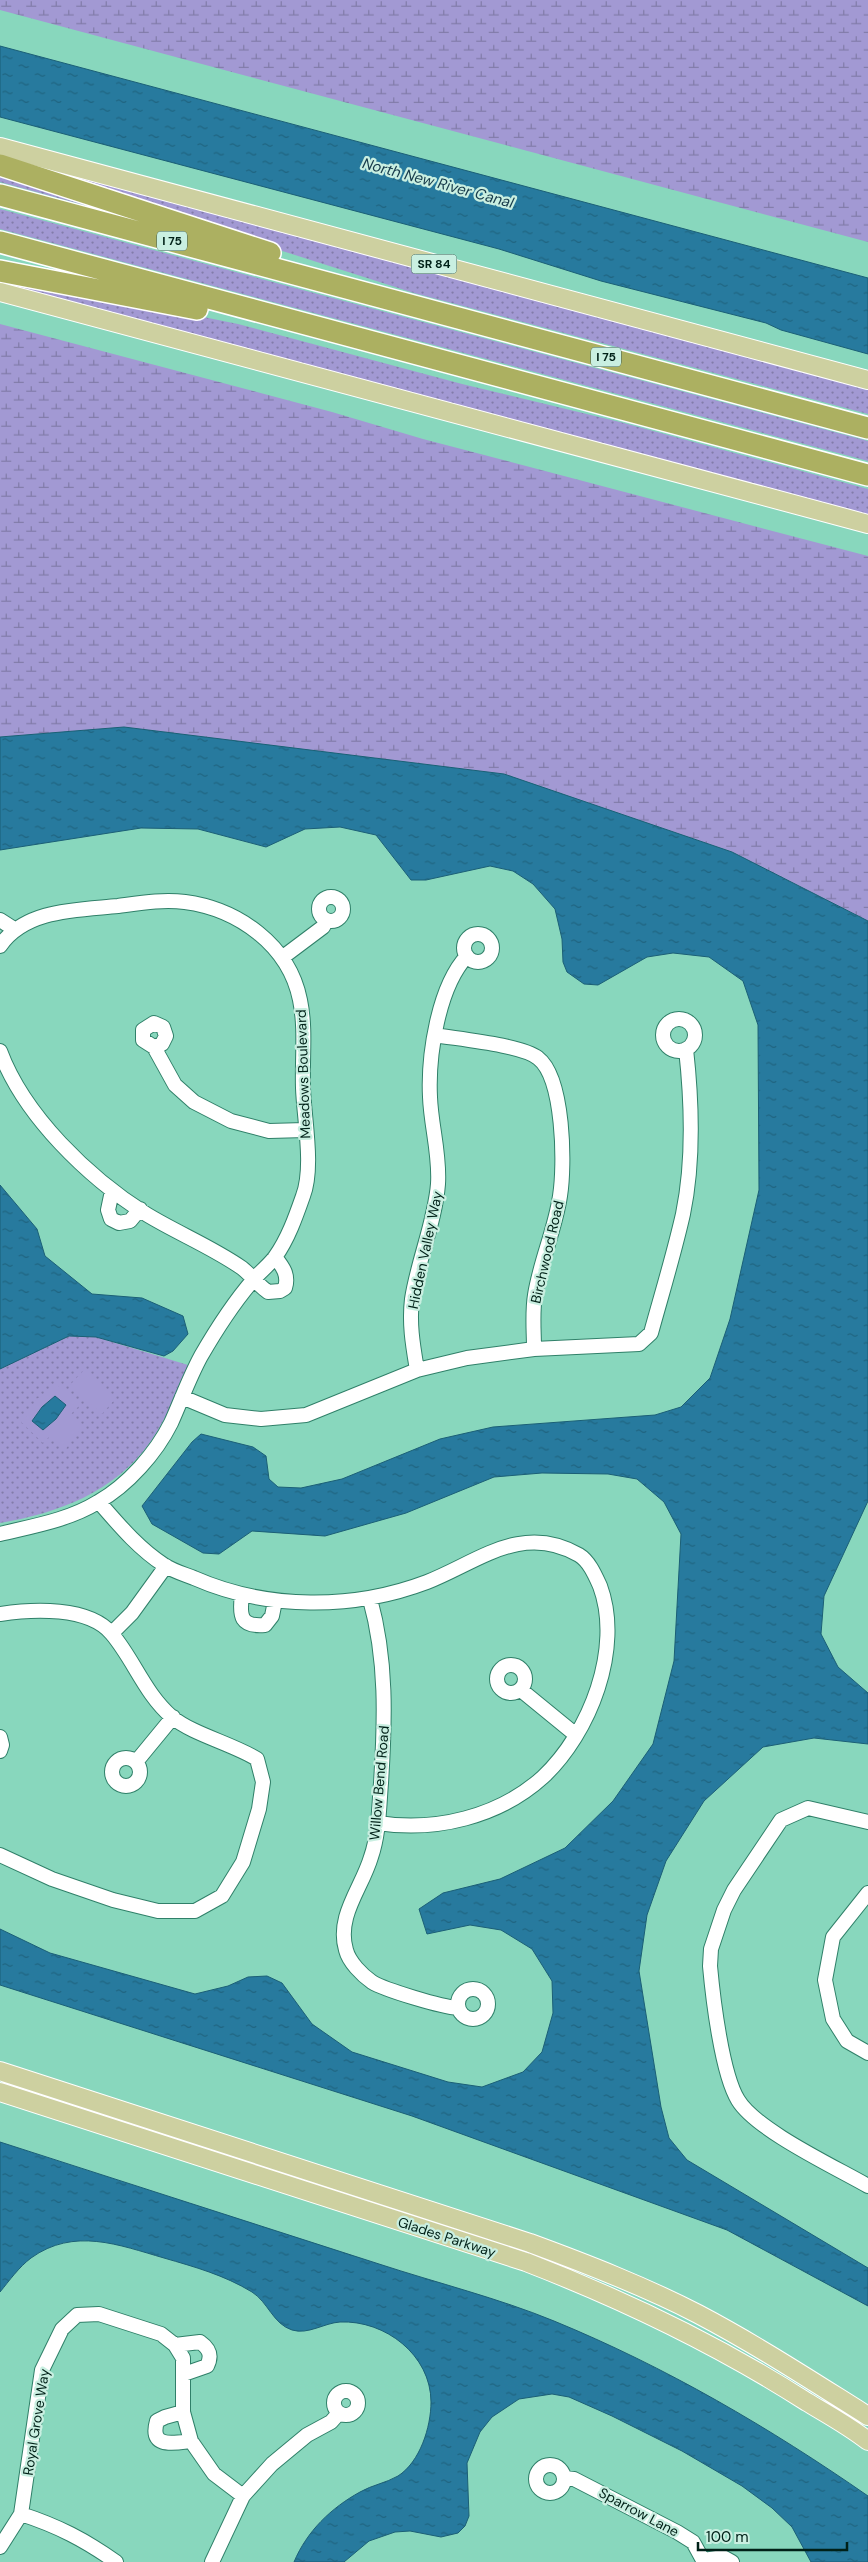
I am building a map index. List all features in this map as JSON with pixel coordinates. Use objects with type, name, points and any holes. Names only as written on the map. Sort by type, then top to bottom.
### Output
[{"type":"highway","points":[[0,165],[313,268],[345,287]]},
{"type":"highway","name":"I 75","points":[[0,195],[868,428]]},
{"type":"highway","points":[[0,242],[868,475]]},
{"type":"highway","points":[[0,270],[432,358]]},
{"type":"main road","name":"SR 84","points":[[0,147],[868,380]]},
{"type":"main road","points":[[0,292],[868,524]]},
{"type":"main road","name":"Glades Parkway","points":[[0,2071],[530,2243],[602,2270],[696,2314],[760,2348],[868,2416]]},
{"type":"main road","name":"Glades Parkway","points":[[0,2092],[526,2262],[594,2289],[688,2332],[752,2366],[868,2440]]},
{"type":"street","name":"Meadows Boulevard","points":[[0,946],[14,929],[39,918],[62,911],[165,901],[186,902],[233,916],[256,930],[282,957],[291,972],[299,996],[304,1024],[305,1130],[308,1164],[305,1192],[293,1223],[275,1257],[253,1280],[200,1358],[158,1445],[135,1472],[99,1502],[46,1524],[0,1534]]},
{"type":"street","points":[[0,920],[14,929]]},
{"type":"street","points":[[282,957],[322,927],[326,921]]},
{"type":"street","name":"Hidden Valley Way","points":[[417,1370],[410,1332],[412,1298],[438,1185],[438,1157],[430,1097],[431,1061],[435,1034],[446,991],[458,966],[467,956]]},
{"type":"street","name":"Birchwood Road","points":[[435,1034],[523,1050],[537,1056],[548,1067],[556,1090],[561,1146],[560,1195],[535,1295],[534,1349]]},
{"type":"street","points":[[154,1047],[175,1085],[194,1102],[231,1121],[269,1131],[305,1130]]},
{"type":"street","points":[[182,1396],[225,1415],[261,1419],[306,1415],[417,1370],[467,1358],[534,1349],[639,1344],[651,1333],[683,1213],[691,1144],[690,1084],[686,1049]]},
{"type":"street","points":[[0,1052],[16,1084],[38,1117],[112,1191],[140,1210],[233,1262],[245,1270],[253,1280],[268,1292],[280,1291],[285,1288],[286,1274],[275,1257]]},
{"type":"street","points":[[112,1191],[108,1210],[111,1219],[119,1224],[130,1222],[140,1210]]},
{"type":"street","points":[[99,1502],[124,1531],[166,1566],[242,1595],[275,1601],[317,1603],[370,1599],[426,1582],[506,1546],[527,1542],[550,1544],[580,1556],[596,1577],[606,1603],[608,1626],[605,1657],[595,1700],[576,1735],[544,1776],[517,1796],[485,1812],[455,1822],[423,1826],[397,1826],[378,1823]]},
{"type":"street","points":[[112,1633],[132,1613],[166,1566]]},
{"type":"street","points":[[242,1595],[240,1612],[245,1622],[252,1626],[265,1625],[272,1616],[275,1601]]},
{"type":"street","name":"Willow Bend Road","points":[[370,1599],[379,1631],[385,1724],[378,1823],[371,1858],[349,1906],[343,1933],[346,1952],[358,1970],[374,1983],[445,2007],[458,2008]]},
{"type":"street","points":[[0,1614],[25,1610],[71,1614],[85,1617],[112,1633],[149,1691],[173,1717],[214,1738],[238,1747],[257,1759],[263,1782],[259,1809],[242,1862],[222,1896],[195,1912],[158,1911],[113,1900],[78,1888],[0,1855]]},
{"type":"street","points":[[521,1690],[576,1735]]},
{"type":"street","points":[[136,1762],[173,1717]]},
{"type":"street","points":[[0,1737],[2,1745],[0,1752]]},
{"type":"street","points":[[868,1822],[808,1808],[781,1820],[734,1890],[724,1910],[711,1949],[710,1966],[729,2083],[739,2102],[755,2120],[868,2186]]},
{"type":"street","points":[[868,1893],[833,1937],[825,1980],[833,2019],[847,2041],[868,2053]]},
{"type":"street","name":"Royal Grove Way","points":[[0,2547],[21,2514],[42,2370],[62,2329],[77,2315],[99,2314],[160,2334],[175,2345]]},
{"type":"street","points":[[184,2374],[207,2366],[210,2354],[207,2347],[200,2342],[175,2345],[183,2358],[184,2412],[191,2441],[214,2474],[243,2496]]},
{"type":"street","points":[[184,2412],[165,2416],[157,2421],[156,2434],[159,2440],[167,2444],[191,2441]]},
{"type":"street","points":[[212,2562],[243,2496],[272,2464],[307,2436],[331,2422],[339,2413]]},
{"type":"street","name":"Sparrow Lane","points":[[564,2478],[574,2479],[677,2532],[693,2542],[704,2561],[723,2557],[732,2562]]},
{"type":"street","points":[[21,2514],[61,2528],[90,2544],[116,2562]]},
{"type":"green space","points":[[0,0],[868,0],[868,242],[0,10]]},
{"type":"green space","points":[[0,153],[868,386],[868,414],[414,293],[201,225]]},
{"type":"green space","points":[[0,169],[160,226],[0,182]]},
{"type":"green space","points":[[0,209],[868,441],[868,461],[0,229]]},
{"type":"green space","points":[[0,276],[238,324],[462,384],[620,422],[868,489],[868,517],[0,284]]},
{"type":"green space","points":[[0,324],[332,412],[423,439],[868,556],[868,921],[732,852],[504,774],[124,727],[0,737]]},
{"type":"green space","points":[[69,1336],[96,1337],[188,1365],[157,1432],[137,1459],[121,1474],[103,1487],[64,1506],[22,1519],[0,1523],[0,1369]]},
{"type":"green space","points":[[84,1370],[116,1398],[102,1414],[70,1385]]},
{"type":"green space","points":[[56,1384],[80,1405],[69,1416],[81,1428],[65,1450],[50,1436],[43,1443],[21,1422],[31,1411],[36,1399],[45,1395]]},
{"type":"water","name":"North New River Canal","points":[[0,46],[868,278],[868,354],[781,330],[766,323],[601,281],[499,249],[0,117]]},
{"type":"water","points":[[124,727],[504,774],[732,852],[868,921],[868,1501],[824,1596],[821,1634],[838,1667],[868,1693],[868,1744],[814,1738],[763,1747],[704,1801],[666,1861],[647,1915],[639,1971],[661,2107],[669,2138],[687,2160],[868,2268],[868,2306],[727,2230],[412,2116],[0,1985],[0,1929],[50,1953],[195,1994],[228,1986],[248,1977],[267,1976],[282,1983],[312,2024],[352,2052],[448,2082],[482,2087],[523,2072],[542,2052],[553,2013],[552,1981],[532,1949],[501,1930],[470,1925],[427,1934],[419,1909],[443,1893],[500,1879],[565,1848],[613,1801],[653,1744],[674,1661],[681,1534],[664,1502],[637,1479],[608,1474],[542,1473],[494,1477],[406,1513],[325,1536],[252,1531],[219,1554],[203,1553],[152,1524],[142,1506],[192,1442],[201,1434],[253,1447],[266,1456],[269,1479],[278,1487],[301,1488],[342,1479],[440,1439],[493,1427],[655,1415],[681,1407],[710,1378],[730,1319],[759,1190],[758,1025],[743,981],[709,957],[673,953],[647,957],[598,985],[584,984],[567,972],[563,962],[562,939],[555,909],[533,884],[513,871],[490,866],[426,880],[411,880],[376,835],[340,827],[305,829],[266,847],[198,829],[141,828],[0,850],[0,737]]},
{"type":"water","points":[[0,1185],[37,1229],[45,1256],[92,1294],[142,1298],[183,1316],[188,1334],[173,1351],[164,1356],[96,1337],[69,1336],[0,1369]]},
{"type":"water","points":[[55,1396],[66,1405],[56,1419],[43,1430],[32,1421],[42,1407]]},
{"type":"water","points":[[0,2142],[511,2305],[554,2321],[637,2358],[755,2423],[868,2496],[868,2562],[811,2562],[792,2527],[772,2508],[742,2486],[682,2451],[612,2416],[569,2397],[552,2394],[519,2399],[492,2417],[480,2432],[467,2463],[469,2516],[465,2526],[458,2533],[441,2537],[410,2531],[395,2532],[369,2541],[344,2562],[294,2562],[313,2530],[339,2505],[360,2492],[398,2476],[406,2470],[418,2453],[429,2422],[431,2402],[429,2385],[423,2369],[414,2356],[389,2334],[357,2323],[340,2322],[304,2331],[292,2330],[285,2327],[275,2318],[258,2296],[231,2281],[198,2268],[113,2244],[80,2241],[64,2243],[47,2249],[31,2258],[14,2274],[0,2292]]}]
